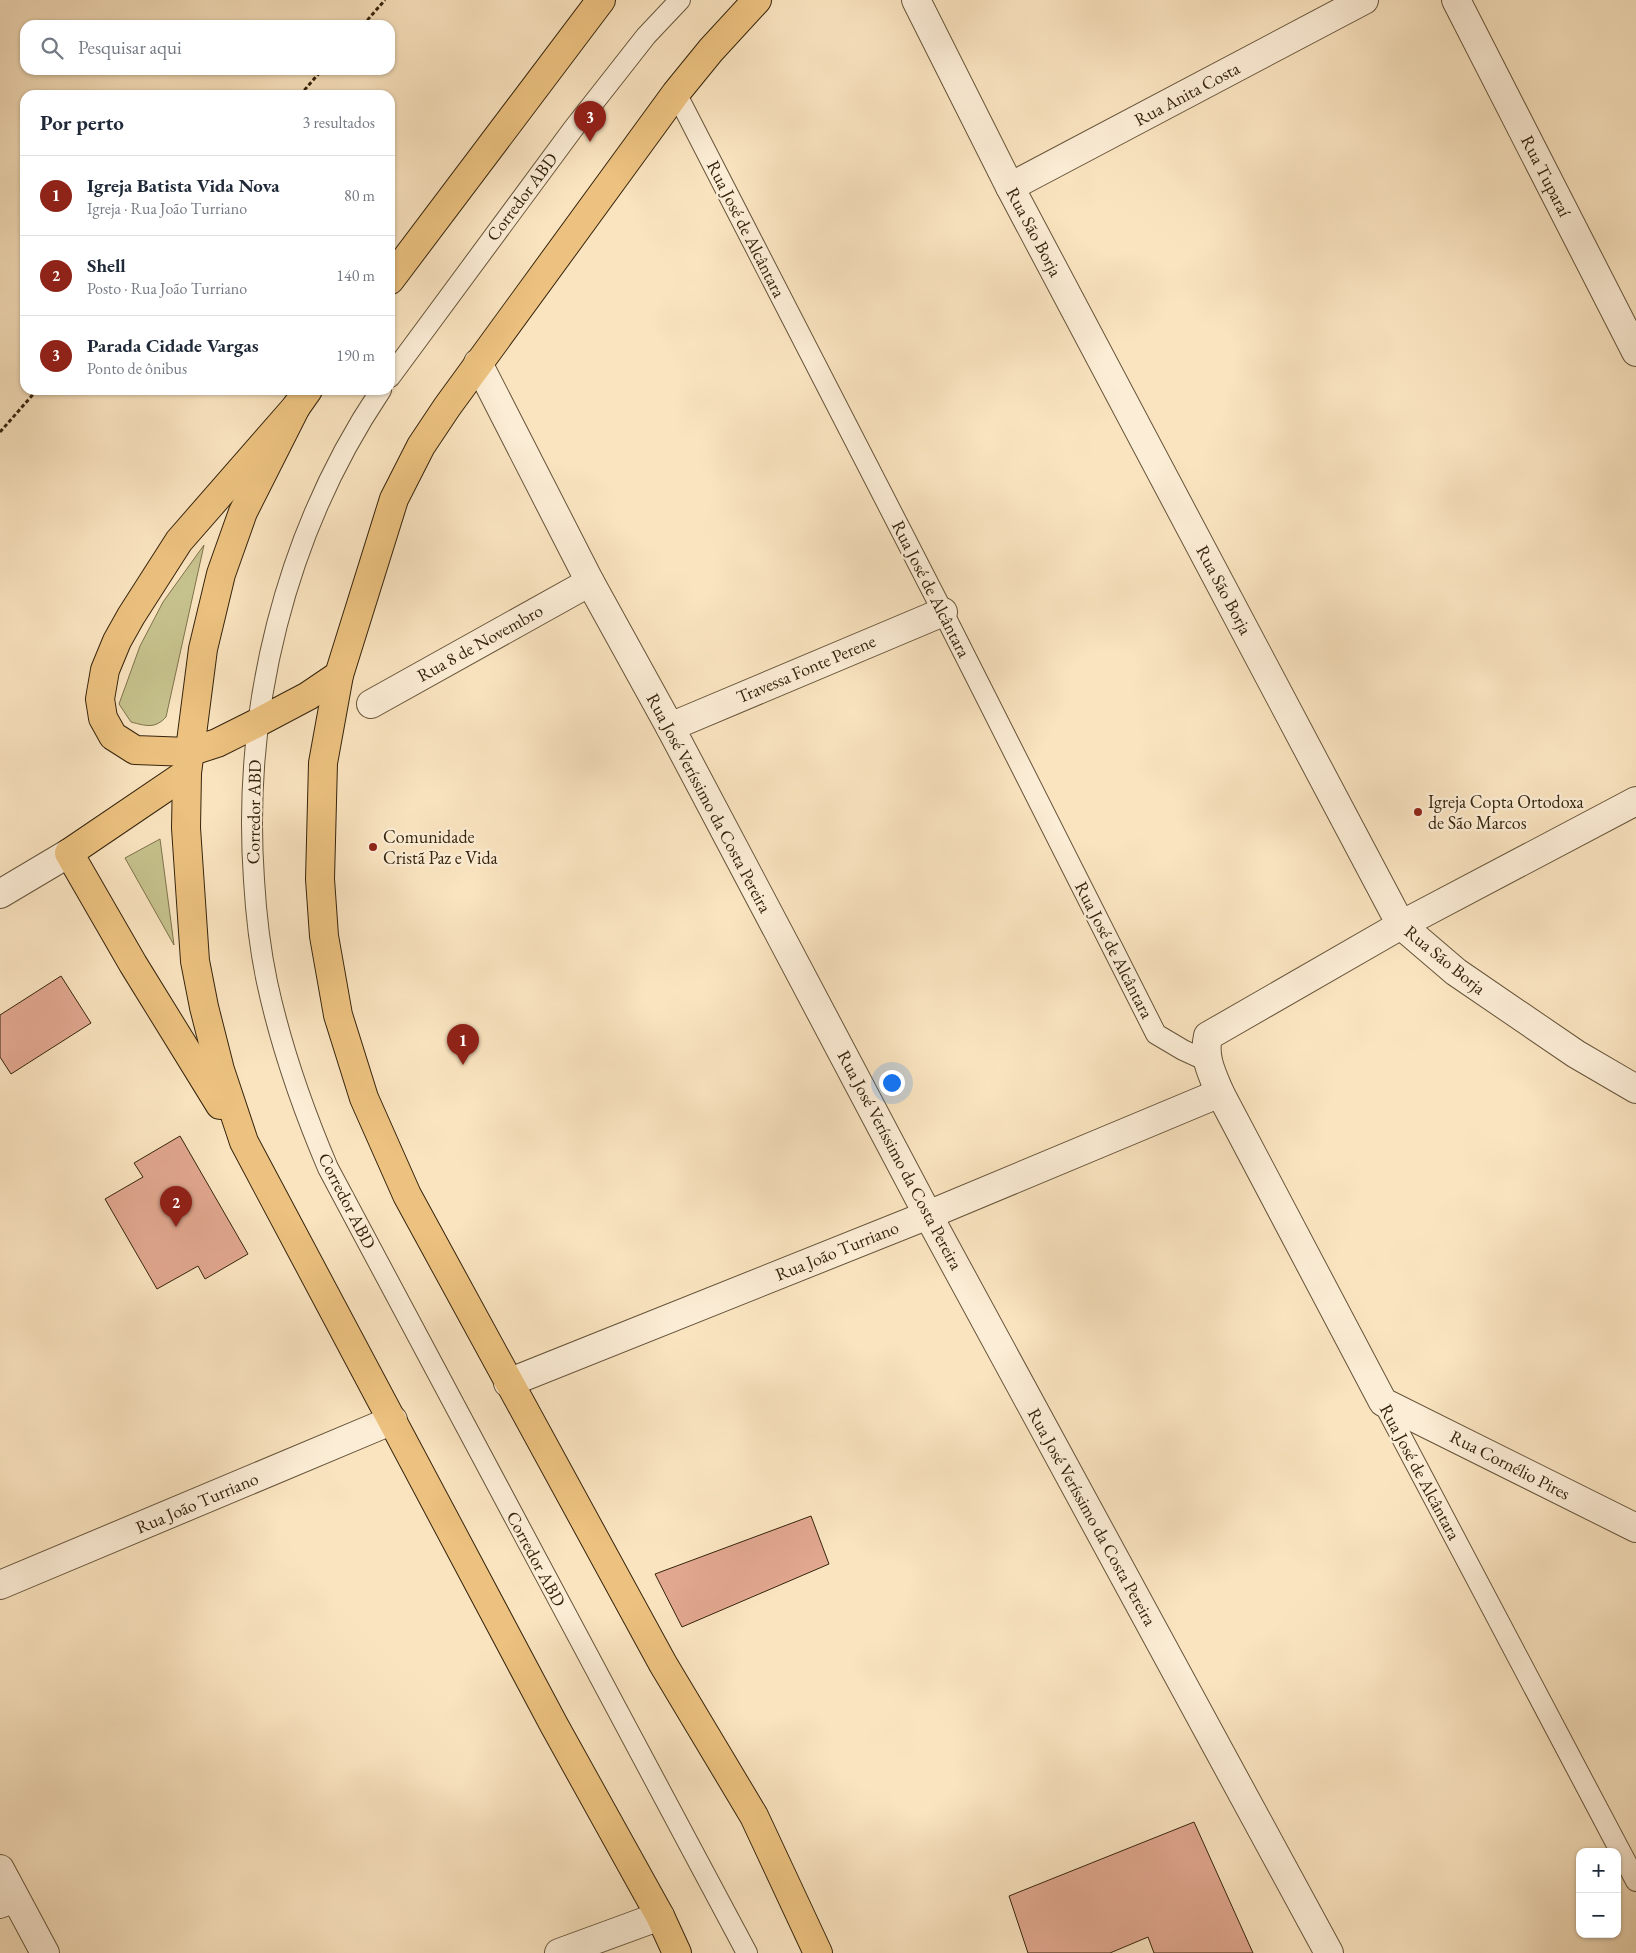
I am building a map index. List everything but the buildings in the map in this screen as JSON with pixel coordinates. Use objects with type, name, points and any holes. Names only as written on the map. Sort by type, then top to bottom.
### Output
[{"type":"main road","points":[[395,273],[600,0]]},
{"type":"main road","points":[[757,0],[711,50],[676,93],[478,363],[421,446],[394,499],[339,675],[323,763],[320,879],[324,936],[338,1014],[364,1098],[407,1195],[663,1664],[754,1816],[818,1953]]},
{"type":"main road","points":[[188,762],[135,750],[113,736],[103,718],[100,699],[105,670],[117,641],[131,616],[179,541],[302,398]]},
{"type":"main road","points":[[244,1142],[220,1070],[204,1007],[195,961],[186,828],[188,762],[203,649],[221,574],[243,512],[302,398]]},
{"type":"main road","points":[[339,675],[308,696],[217,743],[188,762],[69,853],[133,964],[244,1142],[554,1725],[660,1916],[677,1953]]},
{"type":"street","name":"Rua São Borja","points":[[916,0],[1010,187],[1401,925],[1456,972],[1576,1054],[1636,1089]]},
{"type":"street","name":"Rua Anita Costa","points":[[1010,187],[1364,0]]},
{"type":"street","name":"Rua Tuparaí","points":[[1456,0],[1636,352]]},
{"type":"street","name":"Rua José Veríssimo da Costa Pereira","points":[[478,363],[590,582],[670,727],[928,1215],[1329,1953]]},
{"type":"street","name":"Rua 8 de Novembro","points":[[371,704],[590,582]]},
{"type":"street","name":"Travessa Fonte Perene","points":[[670,727],[943,612]]},
{"type":"street","points":[[1208,1049],[1401,925],[1636,801]]},
{"type":"street","points":[[0,894],[69,853]]},
{"type":"street","name":"Rua José de Alcântara","points":[[1208,1049],[1220,1093],[1383,1402]]},
{"type":"street","name":"Rua João Turriano","points":[[508,1383],[928,1215],[1220,1093]]},
{"type":"street","name":"Rua Cornélio Pires","points":[[1383,1402],[1636,1528]]},
{"type":"street","name":"Rua João Turriano","points":[[0,1585],[393,1420]]},
{"type":"street","points":[[0,1869],[9,1905],[45,1953]]},
{"type":"street","points":[[559,1953],[660,1916]]},
{"type":"lane","name":"Corredor ABD","points":[[395,370],[573,129],[646,36],[680,0]]},
{"type":"lane","name":"Rua José de Alcântara","points":[[676,93],[943,612],[1156,1034],[1183,1050],[1208,1049]]},
{"type":"lane","name":"Corredor ABD","points":[[378,395],[336,468],[309,527],[287,590],[270,653],[257,723],[252,783],[252,840],[256,915],[266,980],[282,1044],[302,1107],[328,1168],[747,1953]]},
{"type":"lane","name":"Rua José de Alcântara","points":[[1383,1402],[1636,1881]]},
{"type":"path","points":[[367,20],[385,0]]},
{"type":"path","points":[[304,90],[318,75]]},
{"type":"path","points":[[0,432],[33,395]]},
{"type":"shaded area","points":[[204,545],[166,717],[162,721],[150,726],[131,722],[119,704],[140,646],[163,602]]},
{"type":"shaded area","points":[[160,839],[174,945],[125,858]]},
{"type":"place","name":"Parada Cidade Vargas","points":[[590,142]]},
{"type":"place","name":"Igreja Copta Ortodoxa de São Marcos","points":[[1418,812]]},
{"type":"place","name":"Comunidade Cristã Paz e Vida","points":[[373,847]]},
{"type":"place","name":"Igreja Batista Vida Nova","points":[[463,1065]]},
{"type":"place","name":"Shell","points":[[176,1227]]}]
